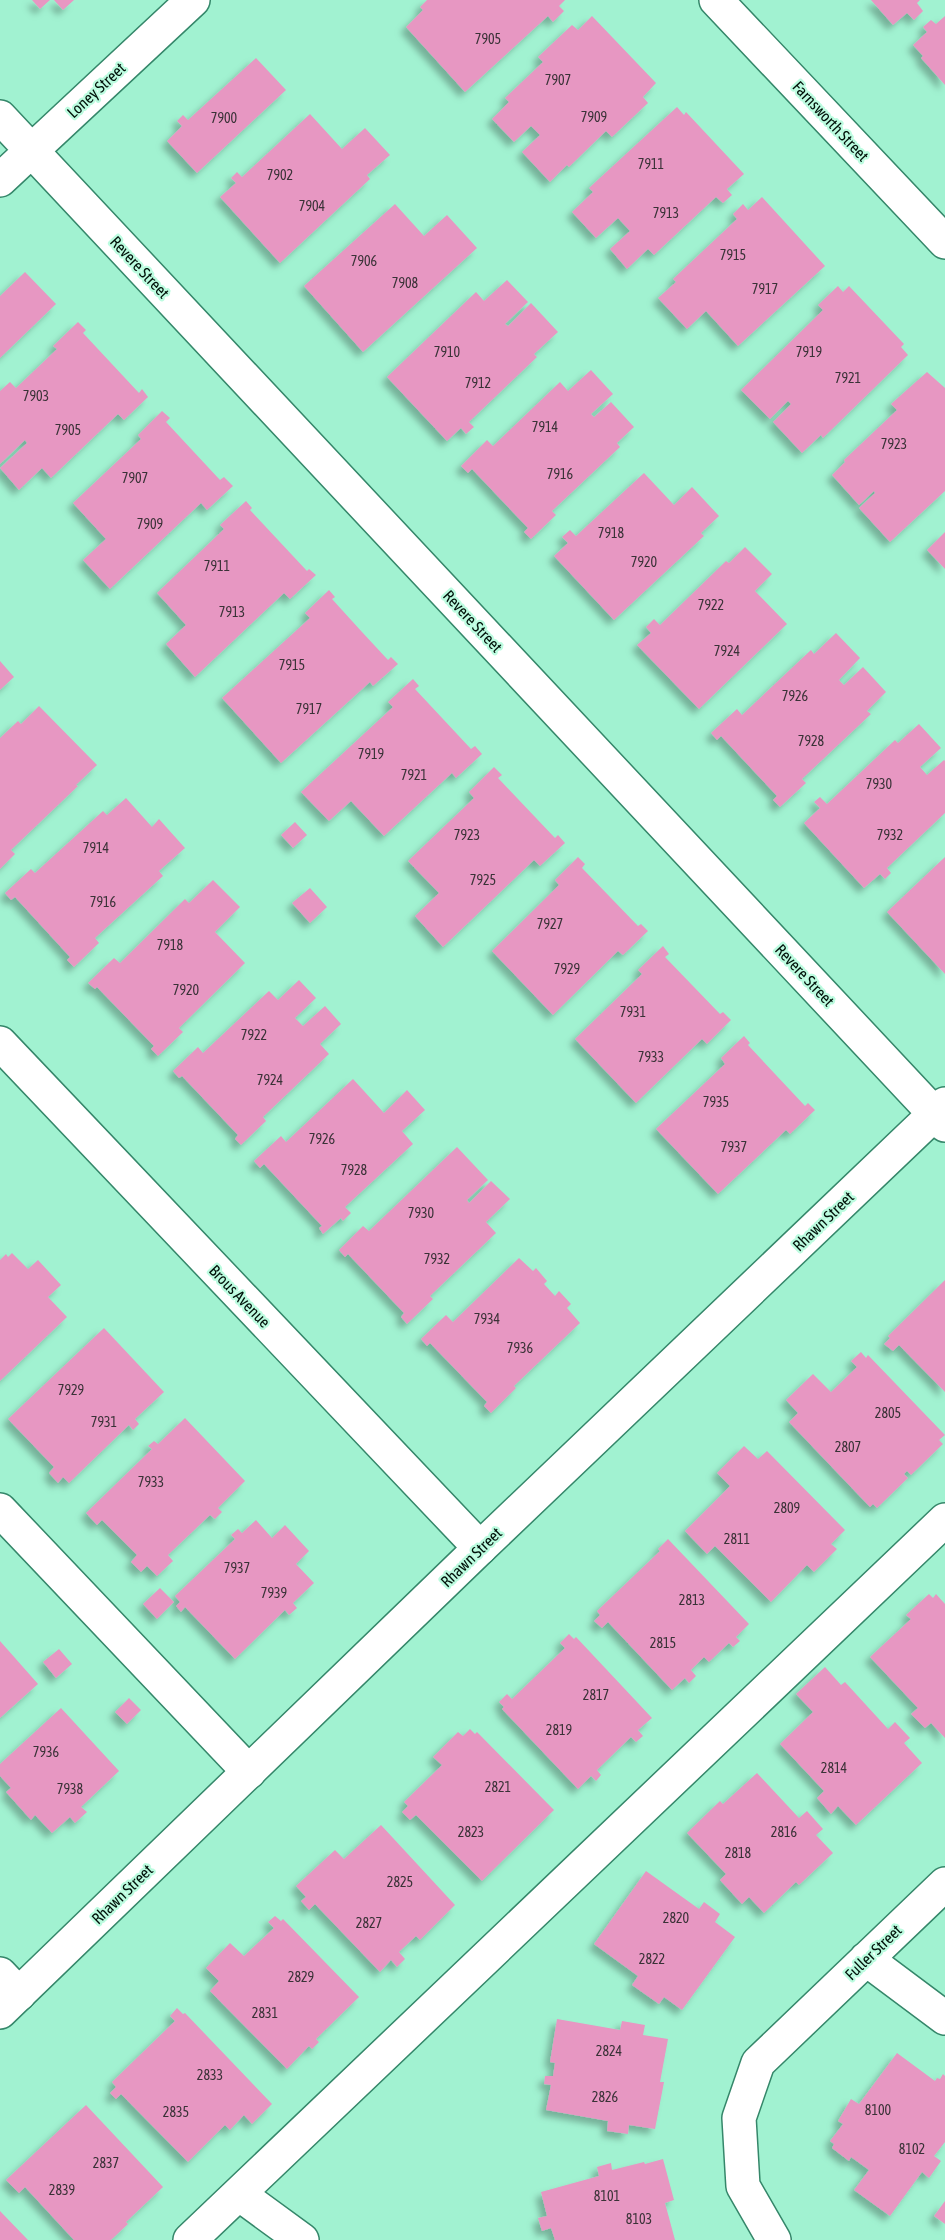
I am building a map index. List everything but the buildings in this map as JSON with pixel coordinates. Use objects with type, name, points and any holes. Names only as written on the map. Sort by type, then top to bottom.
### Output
[{"type":"street","name":"Loney Street","points":[[0,180],[193,0]]},
{"type":"street","name":"Farnsworth Street","points":[[716,0],[945,242]]},
{"type":"street","name":"Revere Street","points":[[0,117],[942,1114]]},
{"type":"street","name":"Brous Avenue","points":[[0,1043],[480,1548]]},
{"type":"street","name":"Rhawn Street","points":[[6,1993],[249,1772],[480,1548],[942,1114]]},
{"type":"street","points":[[0,1510],[249,1772]]},
{"type":"street","points":[[190,2240],[945,1520]]},
{"type":"street","name":"Fuller Street","points":[[774,2240],[743,2186],[739,2118],[758,2062],[945,1884]]},
{"type":"street","points":[[866,1959],[945,2018]]},
{"type":"street","points":[[239,2194],[302,2240]]}]
